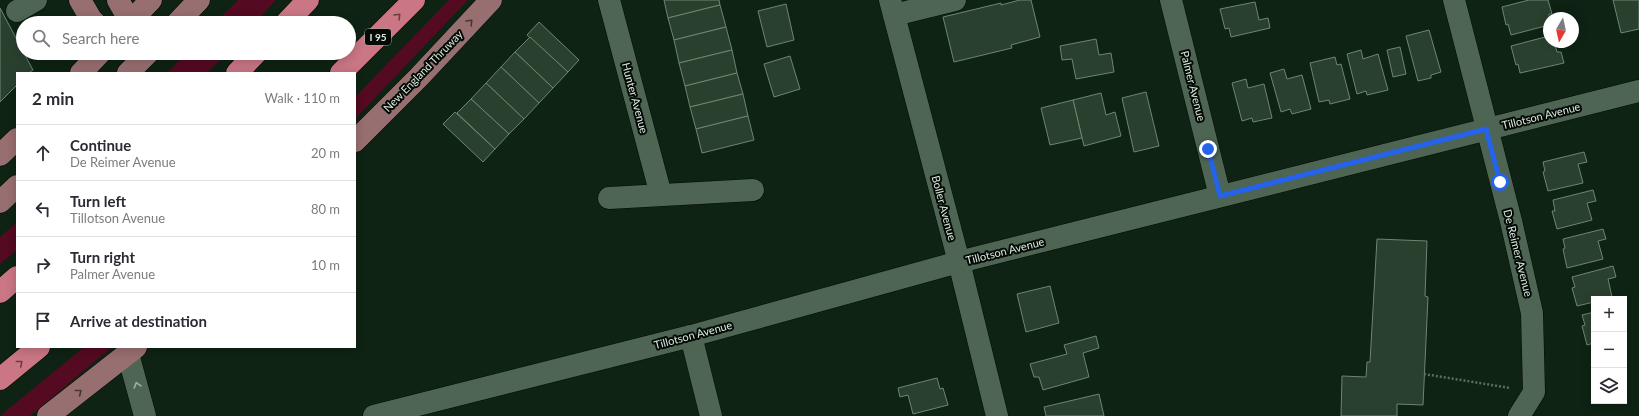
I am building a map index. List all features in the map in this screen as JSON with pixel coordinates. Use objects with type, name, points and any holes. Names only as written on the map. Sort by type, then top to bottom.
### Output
[{"type":"highway","points":[[293,16],[308,0]]},
{"type":"highway","name":"I 95","points":[[356,58],[414,0]]},
{"type":"highway","points":[[239,72],[250,60]]},
{"type":"highway","name":"I 95","points":[[342,72],[354,60]]},
{"type":"highway","points":[[0,292],[16,278]]},
{"type":"highway","points":[[0,379],[38,348]]},
{"type":"main road","points":[[80,0],[89,16]]},
{"type":"main road","points":[[118,0],[127,16]]},
{"type":"main road","points":[[136,16],[151,0]]},
{"type":"main road","points":[[184,16],[199,0]]},
{"type":"main road","name":"New England Thruway","points":[[356,139],[419,77],[491,0]]},
{"type":"main road","points":[[82,72],[93,60]]},
{"type":"main road","points":[[129,72],[138,60]]},
{"type":"main road","points":[[0,155],[16,140]]},
{"type":"main road","points":[[0,202],[16,187]]},
{"type":"main road","points":[[48,416],[132,351]]},
{"type":"street","points":[[17,11],[36,0]]},
{"type":"street","name":"Hunter Avenue","points":[[609,0],[660,195]]},
{"type":"street","points":[[892,7],[955,0]]},
{"type":"street","name":"Palmer Avenue","points":[[1172,0],[1220,196]]},
{"type":"street","name":"De Reimer Avenue","points":[[1454,0],[1532,313],[1534,392]]},
{"type":"street","name":"Boller Avenue","points":[[892,7],[959,262],[997,416]]},
{"type":"street","name":"Tillotson Avenue","points":[[374,416],[427,409],[959,262],[1639,91]]},
{"type":"street","points":[[609,198],[753,190]]},
{"type":"street","points":[[691,336],[711,416]]},
{"type":"street","points":[[132,351],[146,416]]},
{"type":"street","points":[[1519,416],[1534,392]]},
{"type":"path","points":[[1424,374],[1534,392]]},
{"type":"shaded area","points":[[238,0],[276,0],[261,16],[222,16]]},
{"type":"shaded area","points":[[449,0],[468,0],[356,118],[356,96]]},
{"type":"shaded area","points":[[179,60],[220,60],[208,72],[168,72]]},
{"type":"shaded area","points":[[16,223],[16,251],[0,264],[0,237]]},
{"type":"shaded area","points":[[83,348],[111,348],[30,416],[0,416]]},
{"type":"building","points":[[664,0],[719,0],[720,5],[668,18]]},
{"type":"building","points":[[1020,0],[1031,0],[1040,37],[1011,45],[1012,48],[954,62],[943,17]]},
{"type":"building","points":[[1529,0],[1548,0],[1551,12],[1543,12],[1543,27],[1511,35],[1508,24],[1506,25],[1502,7]]},
{"type":"building","points":[[1613,0],[1639,0],[1639,29],[1621,33]]},
{"type":"building","points":[[1255,2],[1259,20],[1268,18],[1270,28],[1231,37],[1229,28],[1225,29],[1220,9]]},
{"type":"building","points":[[786,4],[794,40],[767,47],[758,11]]},
{"type":"building","points":[[720,5],[726,27],[674,40],[668,18]]},
{"type":"building","points":[[0,8],[16,38],[16,60],[28,60],[33,70],[30,72],[16,72],[16,86],[0,102]]},
{"type":"building","points":[[539,22],[579,60],[568,72],[527,35]]},
{"type":"building","points":[[726,27],[732,50],[679,63],[674,40]]},
{"type":"building","points":[[1429,30],[1441,72],[1431,75],[1431,78],[1418,81],[1406,36]]},
{"type":"building","points":[[530,37],[568,72],[553,88],[515,52]]},
{"type":"building","points":[[1543,38],[1543,48],[1556,48],[1557,52],[1561,52],[1564,63],[1520,73],[1518,64],[1516,65],[1511,46]]},
{"type":"building","points":[[1096,39],[1099,55],[1111,53],[1114,72],[1076,79],[1072,59],[1062,60],[1060,46]]},
{"type":"building","points":[[1400,47],[1406,74],[1393,77],[1387,50]]},
{"type":"building","points":[[732,50],[737,73],[685,86],[679,63]]},
{"type":"building","points":[[1361,50],[1363,59],[1378,54],[1388,90],[1367,95],[1366,91],[1357,94],[1347,54]]},
{"type":"building","points":[[515,52],[553,88],[539,103],[501,67]]},
{"type":"building","points":[[790,56],[800,89],[774,97],[764,64]]},
{"type":"building","points":[[1335,57],[1337,65],[1341,64],[1350,99],[1330,104],[1329,100],[1319,102],[1310,63]]},
{"type":"building","points":[[501,67],[539,103],[524,119],[486,83]]},
{"type":"building","points":[[1284,69],[1287,79],[1302,75],[1311,109],[1292,114],[1290,109],[1281,112],[1270,73]]},
{"type":"building","points":[[737,73],[743,94],[690,107],[685,86]]},
{"type":"building","points":[[1246,79],[1248,88],[1264,84],[1272,118],[1253,122],[1252,118],[1242,121],[1232,83]]},
{"type":"building","points":[[486,83],[524,119],[509,134],[471,99]]},
{"type":"building","points":[[1146,92],[1159,146],[1134,152],[1122,98]]},
{"type":"building","points":[[1101,93],[1106,115],[1115,112],[1121,136],[1084,146],[1073,100]]},
{"type":"building","points":[[743,94],[748,116],[696,129],[690,107]]},
{"type":"building","points":[[471,99],[509,134],[495,149],[457,113]]},
{"type":"building","points":[[1073,100],[1082,138],[1050,145],[1041,108]]},
{"type":"building","points":[[455,112],[495,149],[483,162],[443,124]]},
{"type":"building","points":[[748,116],[754,140],[702,153],[696,129]]},
{"type":"building","points":[[1584,152],[1587,162],[1578,164],[1583,183],[1548,191],[1543,172],[1545,171],[1543,162]]},
{"type":"building","points":[[1593,190],[1596,201],[1587,203],[1592,220],[1557,229],[1552,211],[1555,211],[1553,200]]},
{"type":"building","points":[[1603,229],[1606,239],[1598,241],[1603,259],[1567,268],[1563,249],[1565,248],[1563,239]]},
{"type":"building","points":[[1377,239],[1427,241],[1425,296],[1428,297],[1423,405],[1397,404],[1397,416],[1341,416],[1342,376],[1366,377],[1367,362],[1370,362]]},
{"type":"building","points":[[1613,266],[1616,277],[1608,279],[1612,296],[1591,296],[1591,303],[1577,306],[1572,288],[1575,287],[1572,277]]},
{"type":"building","points":[[1050,286],[1059,323],[1026,332],[1017,294]]},
{"type":"building","points":[[1591,313],[1591,344],[1587,345],[1582,326],[1585,325],[1582,315]]},
{"type":"building","points":[[1096,336],[1099,348],[1083,353],[1089,377],[1043,390],[1039,377],[1034,377],[1030,364],[1067,354],[1064,345]]},
{"type":"building","points":[[937,378],[940,389],[943,388],[948,405],[913,414],[908,395],[900,397],[898,388]]},
{"type":"building","points":[[1099,394],[1104,416],[1046,416],[1044,407]]},
{"type":"route","points":[[1208,149],[1220,196],[1486,129],[1500,182]]}]
